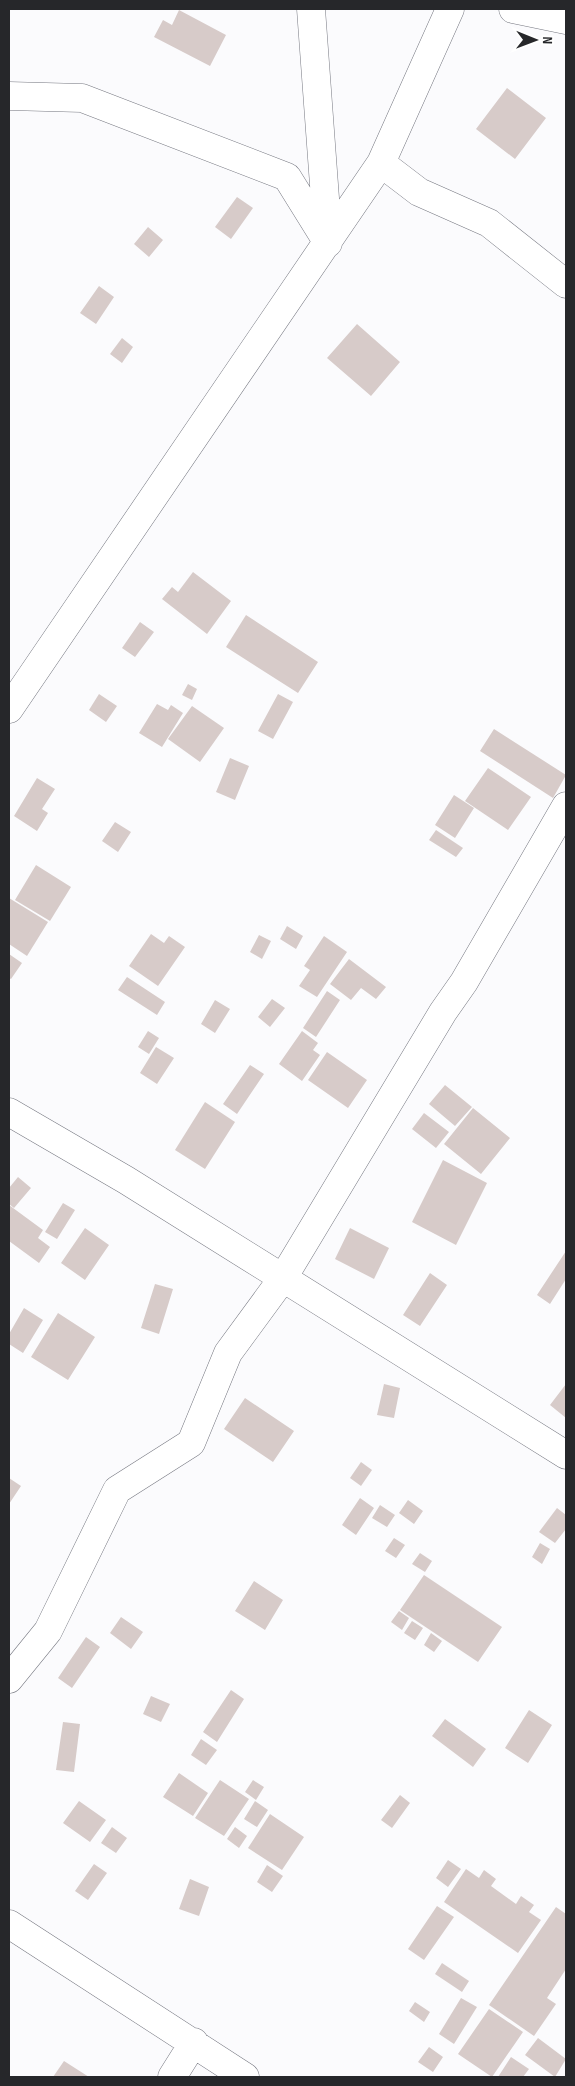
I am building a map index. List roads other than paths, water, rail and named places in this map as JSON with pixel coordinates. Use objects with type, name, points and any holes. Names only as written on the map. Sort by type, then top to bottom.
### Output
[{"type":"street","points":[[311,9],[328,243]]},
{"type":"street","points":[[9,709],[381,163],[450,9]]},
{"type":"street","points":[[514,9],[566,20]]},
{"type":"street","points":[[9,96],[82,98],[287,177],[328,243]]},
{"type":"street","points":[[381,163],[419,192],[489,223],[566,284]]},
{"type":"street","points":[[9,1679],[48,1631],[117,1490],[191,1443],[228,1353],[282,1278],[443,1012],[464,982],[566,806]]},
{"type":"street","points":[[9,1112],[126,1180],[566,1455]]},
{"type":"street","points":[[9,1924],[194,2042],[245,2077]]},
{"type":"street","points":[[172,2077],[194,2042]]}]
